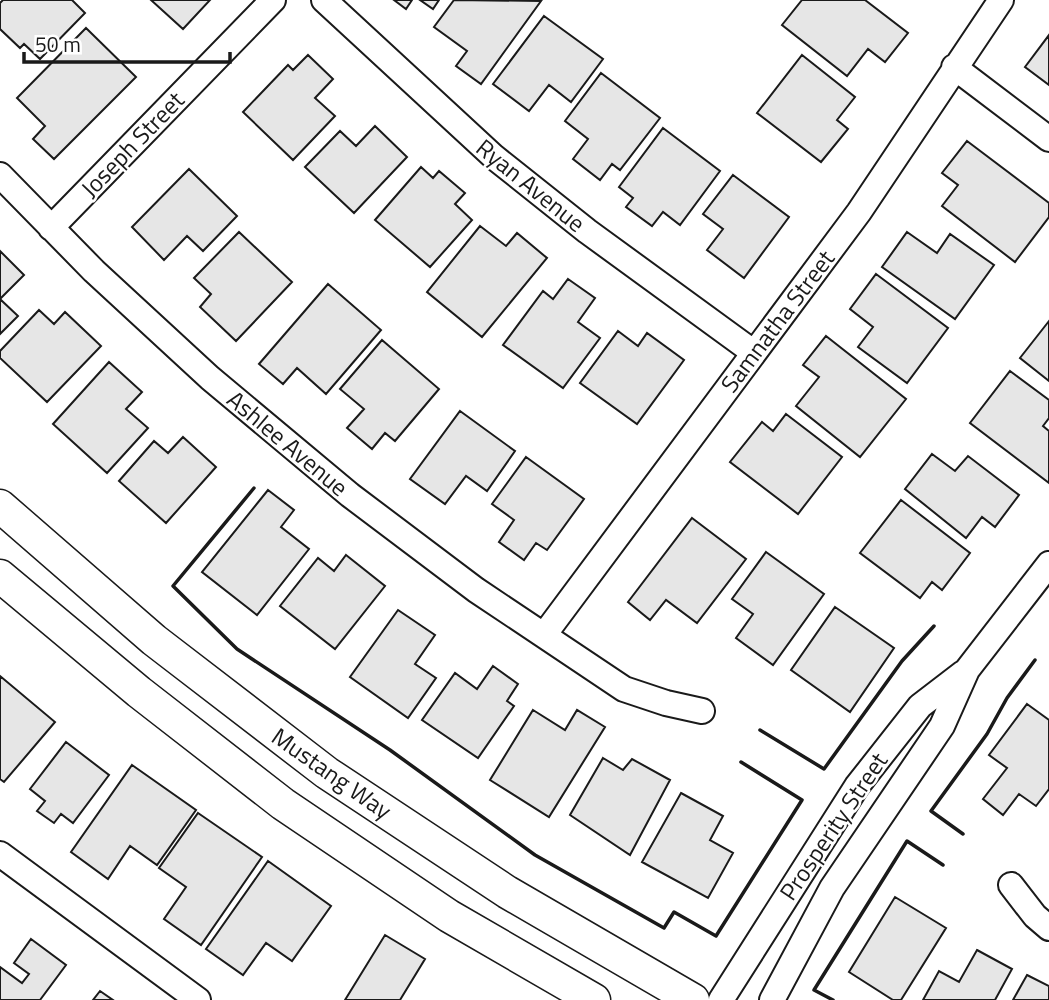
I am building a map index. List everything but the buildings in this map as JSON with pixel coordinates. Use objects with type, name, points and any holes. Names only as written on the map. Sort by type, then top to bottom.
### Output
[{"type":"street","name":"Joseph Street","points":[[51,229],[273,0]]},
{"type":"street","name":"Ryan Avenue","points":[[324,0],[494,157],[587,231],[753,352]]},
{"type":"street","name":"Samnatha Street","points":[[544,635],[859,212],[1001,0]]},
{"type":"street","points":[[954,67],[1049,139]]},
{"type":"street","name":"Ashlee Avenue","points":[[0,175],[51,229],[172,342],[279,438],[350,495],[476,590],[624,689],[702,711]]},
{"type":"street","name":"Mustang Way","points":[[0,506],[154,640],[327,773],[507,892],[693,1000]]},
{"type":"street","name":"Prosperity Street","points":[[772,1000],[832,888],[942,726],[967,670],[1049,564]]},
{"type":"street","points":[[0,576],[138,692],[283,804],[449,916],[594,1000]]},
{"type":"street","name":"Prosperity Street","points":[[721,1000],[857,786],[920,706],[967,670]]},
{"type":"street","points":[[0,854],[198,1000]]},
{"type":"street","points":[[1011,886],[1035,916],[1049,928]]},
{"type":"wall","points":[[254,488],[173,586],[237,649],[390,750],[535,855],[664,928],[674,912],[716,936],[802,800],[741,762]]},
{"type":"wall","points":[[760,730],[824,769],[902,661],[934,626]]},
{"type":"wall","points":[[963,834],[931,811],[987,734],[1007,698],[1035,660]]},
{"type":"wall","points":[[833,1000],[814,990],[907,841],[943,865]]}]
